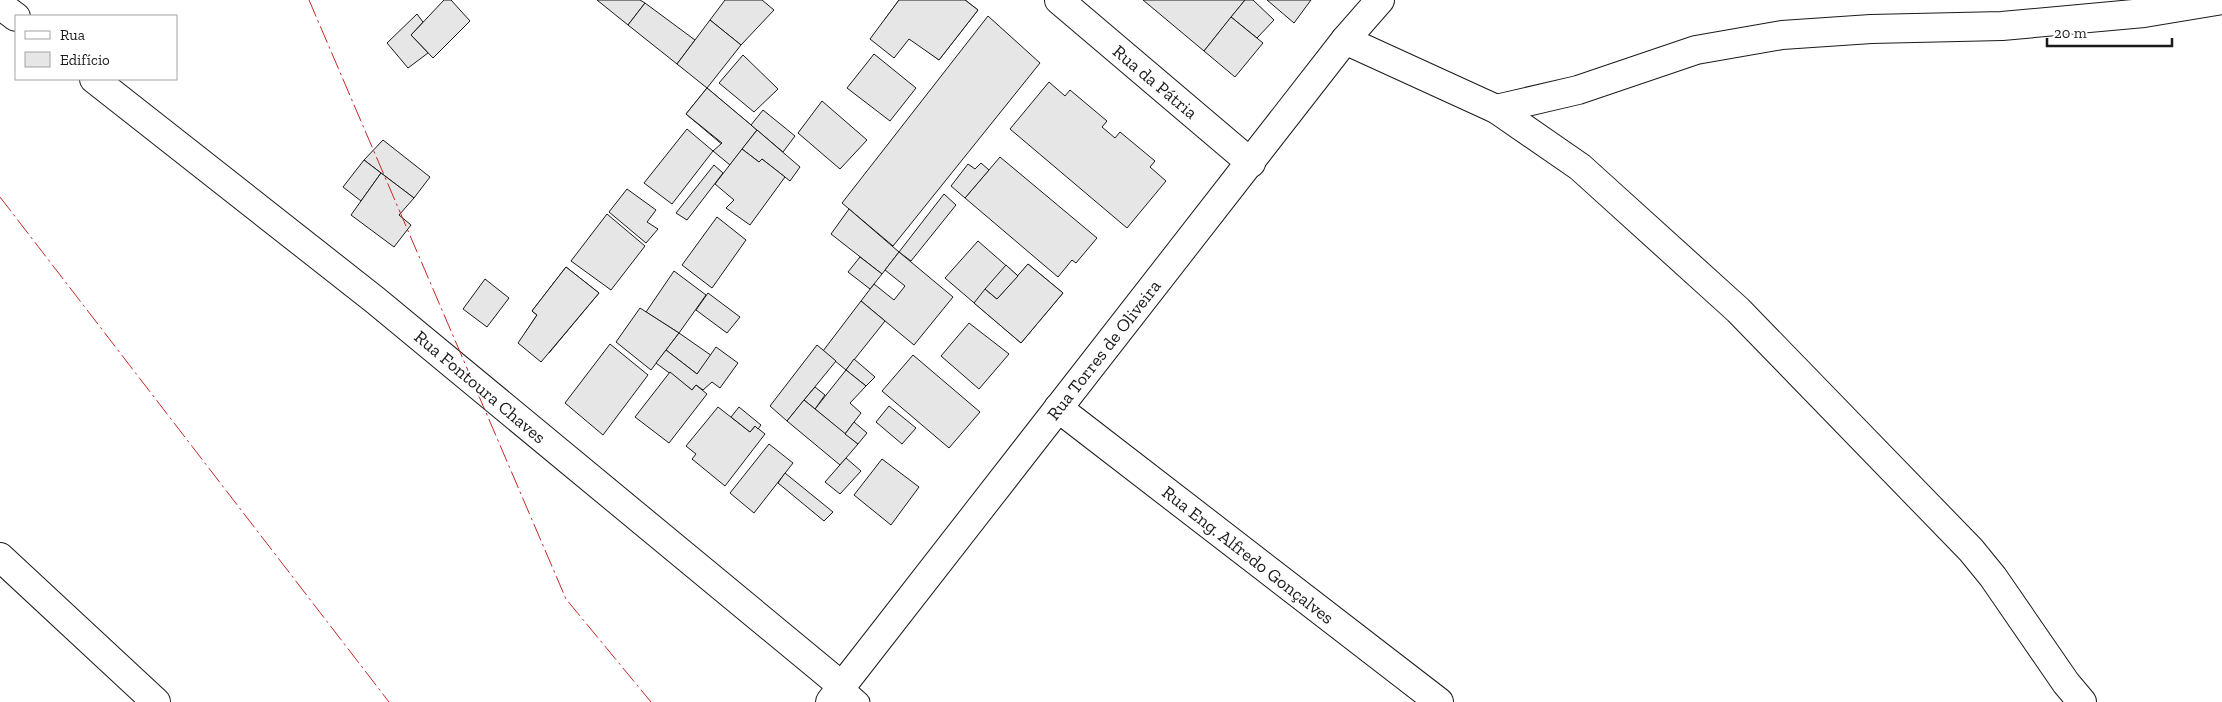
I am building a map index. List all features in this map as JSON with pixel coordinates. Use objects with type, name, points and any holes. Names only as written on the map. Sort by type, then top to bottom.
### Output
[{"type":"street","name":"Rua da Pátria","points":[[1059,0],[1250,163]]},
{"type":"street","name":"Rua Torres de Oliveira","points":[[844,697],[1058,408],[1345,40],[1380,0]]},
{"type":"street","points":[[1496,109],[1578,90],[1696,50],[1782,35],[1871,29],[2002,26],[2144,13],[2222,0]]},
{"type":"street","points":[[0,5],[15,17]]},
{"type":"street","points":[[1345,40],[1496,109],[1580,167],[1738,310],[1971,550],[1993,576],[2066,682],[2082,702]]},
{"type":"street","name":"Rua Fontoura Chaves","points":[[95,80],[374,300],[844,697]]},
{"type":"street","name":"Rua Eng. Alfredo Gonçalves","points":[[1058,408],[1439,702]]},
{"type":"street","points":[[0,557],[156,702]]},
{"type":"building","points":[[444,0],[451,0],[470,21],[433,58],[411,35]]},
{"type":"building","points":[[597,0],[640,0],[645,3],[628,25]]},
{"type":"building","points":[[725,0],[762,0],[774,10],[741,45],[710,20]]},
{"type":"building","points":[[899,0],[965,0],[978,10],[939,60],[885,19]]},
{"type":"building","points":[[899,0],[965,0],[978,10],[939,60],[909,39],[894,58],[870,39]]},
{"type":"building","points":[[1143,0],[1245,0],[1204,51]]},
{"type":"building","points":[[1245,0],[1253,0],[1274,20],[1257,38],[1231,17]]},
{"type":"building","points":[[1267,0],[1311,0],[1294,23]]},
{"type":"building","points":[[645,3],[695,40],[677,64],[628,25]]},
{"type":"building","points":[[417,14],[423,22],[411,35],[428,53],[408,68],[387,43]]},
{"type":"building","points":[[988,16],[1040,63],[893,246],[842,203]]},
{"type":"building","points":[[1231,17],[1263,43],[1235,77],[1204,51]]},
{"type":"building","points":[[710,20],[741,45],[707,88],[677,64]]},
{"type":"building","points":[[874,54],[916,88],[890,121],[847,88]]},
{"type":"building","points":[[743,55],[778,89],[754,112],[719,83]]},
{"type":"building","points":[[1049,82],[1065,96],[1070,90],[1107,121],[1102,127],[1115,138],[1120,132],[1155,161],[1150,167],[1166,181],[1127,228],[1010,129]]},
{"type":"building","points":[[707,88],[757,130],[737,157],[686,114]]},
{"type":"building","points":[[707,88],[757,130],[730,165],[713,151],[722,143],[686,114]]},
{"type":"building","points":[[822,101],[867,140],[840,169],[798,133]]},
{"type":"building","points":[[763,110],[795,136],[783,152],[751,125]]},
{"type":"building","points":[[687,129],[713,151],[672,204],[644,183]]},
{"type":"building","points":[[757,130],[800,167],[790,181],[762,159],[759,162],[742,149]]},
{"type":"building","points":[[383,140],[430,177],[414,198],[364,160]]},
{"type":"building","points":[[742,149],[759,162],[762,159],[785,177],[750,225],[726,208],[734,200],[715,184]]},
{"type":"building","points":[[1000,157],[1097,238],[1076,263],[1072,260],[1058,277],[965,198]]},
{"type":"building","points":[[364,160],[381,173],[361,201],[343,187]]},
{"type":"building","points":[[981,163],[989,170],[965,198],[951,186],[968,164],[975,169]]},
{"type":"building","points":[[714,165],[723,173],[687,220],[676,213]]},
{"type":"building","points":[[381,173],[414,198],[399,215],[411,225],[394,247],[351,215]]},
{"type":"building","points":[[627,189],[656,210],[647,222],[658,229],[646,243],[609,212]]},
{"type":"building","points":[[944,194],[956,205],[911,261],[899,252]]},
{"type":"building","points":[[849,209],[899,252],[882,274],[831,234]]},
{"type":"building","points":[[607,214],[645,246],[611,290],[571,261]]},
{"type":"building","points":[[717,217],[746,240],[712,288],[682,265]]},
{"type":"building","points":[[978,241],[1018,276],[1028,264],[1063,293],[1021,343],[945,278]]},
{"type":"building","points":[[899,252],[953,297],[914,345],[861,301],[874,284],[894,300],[905,286],[885,270]]},
{"type":"building","points":[[860,257],[882,274],[870,289],[848,272]]},
{"type":"building","points":[[1028,264],[1063,293],[1021,343],[974,303],[985,289],[997,299]]},
{"type":"building","points":[[1006,265],[1018,276],[997,299],[985,289]]},
{"type":"building","points":[[566,267],[599,293],[549,353],[525,333],[537,315],[532,311]]},
{"type":"building","points":[[566,267],[599,293],[541,362],[518,343],[537,315],[532,311]]},
{"type":"building","points":[[674,271],[706,295],[679,333],[646,312]]},
{"type":"building","points":[[485,279],[509,298],[487,327],[463,309]]},
{"type":"building","points":[[708,293],[740,317],[727,333],[696,310]]},
{"type":"building","points":[[861,301],[885,321],[846,370],[823,351]]},
{"type":"building","points":[[640,308],[679,333],[651,370],[616,342]]},
{"type":"building","points":[[969,323],[1009,354],[979,389],[941,356]]},
{"type":"building","points":[[679,333],[712,356],[697,374],[666,350]]},
{"type":"building","points":[[610,344],[648,375],[603,435],[565,403]]},
{"type":"building","points":[[817,345],[836,361],[787,421],[770,406]]},
{"type":"building","points":[[716,347],[738,363],[720,388],[712,382],[703,390],[696,385],[692,390],[656,363],[666,350],[697,374]]},
{"type":"building","points":[[913,355],[980,412],[949,448],[882,391]]},
{"type":"building","points":[[854,359],[875,377],[866,386],[846,370]]},
{"type":"building","points":[[846,370],[866,386],[850,403],[861,413],[845,434],[815,409]]},
{"type":"building","points":[[670,372],[692,390],[696,385],[707,394],[669,443],[635,417]]},
{"type":"building","points":[[815,387],[825,395],[815,409],[804,400]]},
{"type":"building","points":[[804,400],[858,444],[840,465],[787,421]]},
{"type":"building","points":[[889,406],[916,428],[902,444],[876,422]]},
{"type":"building","points":[[718,407],[750,432],[755,426],[765,434],[725,486],[692,459],[696,454],[686,446]]},
{"type":"building","points":[[739,407],[761,425],[758,429],[755,426],[750,432],[731,417]]},
{"type":"building","points":[[854,422],[867,433],[858,444],[845,434]]},
{"type":"building","points":[[769,444],[793,463],[754,513],[730,493]]},
{"type":"building","points":[[846,458],[861,471],[840,494],[825,482]]},
{"type":"building","points":[[882,459],[919,487],[891,525],[854,495]]},
{"type":"building","points":[[785,473],[833,512],[824,521],[778,483]]},
{"type":"power","points":[[309,0],[566,599],[651,702]]},
{"type":"power","points":[[0,197],[389,702]]}]
